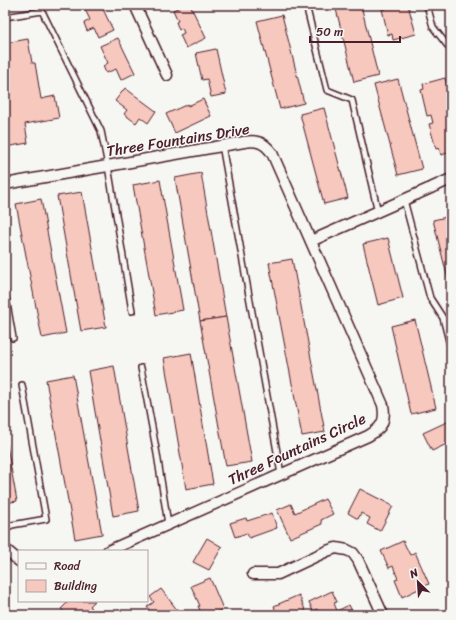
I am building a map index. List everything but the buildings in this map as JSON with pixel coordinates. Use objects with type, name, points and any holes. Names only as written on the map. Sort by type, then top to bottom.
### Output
[{"type":"street","points":[[135,5],[167,75]]},
{"type":"street","name":"Three Fountains Drive","points":[[5,184],[222,145],[251,141],[262,143],[272,153],[311,241]]},
{"type":"street","points":[[311,241],[451,179]]},
{"type":"street","name":"Three Fountains Circle","points":[[110,550],[368,436],[381,426],[384,419],[384,412],[381,398],[311,241]]},
{"type":"street","points":[[253,574],[278,574],[327,551],[336,548],[347,550],[358,560],[383,615]]},
{"type":"street","points":[[5,549],[18,560]]},
{"type":"lane","points":[[306,5],[328,90],[352,100],[378,212]]},
{"type":"lane","points":[[427,5],[432,28],[451,50]]},
{"type":"lane","points":[[5,17],[42,11],[101,132],[132,311]]},
{"type":"lane","points":[[222,145],[281,474]]},
{"type":"lane","points":[[404,200],[430,298],[444,318],[451,349]]},
{"type":"lane","points":[[5,292],[13,338]]},
{"type":"lane","points":[[141,368],[168,524]]},
{"type":"lane","points":[[5,529],[16,524],[46,519],[22,385]]}]
